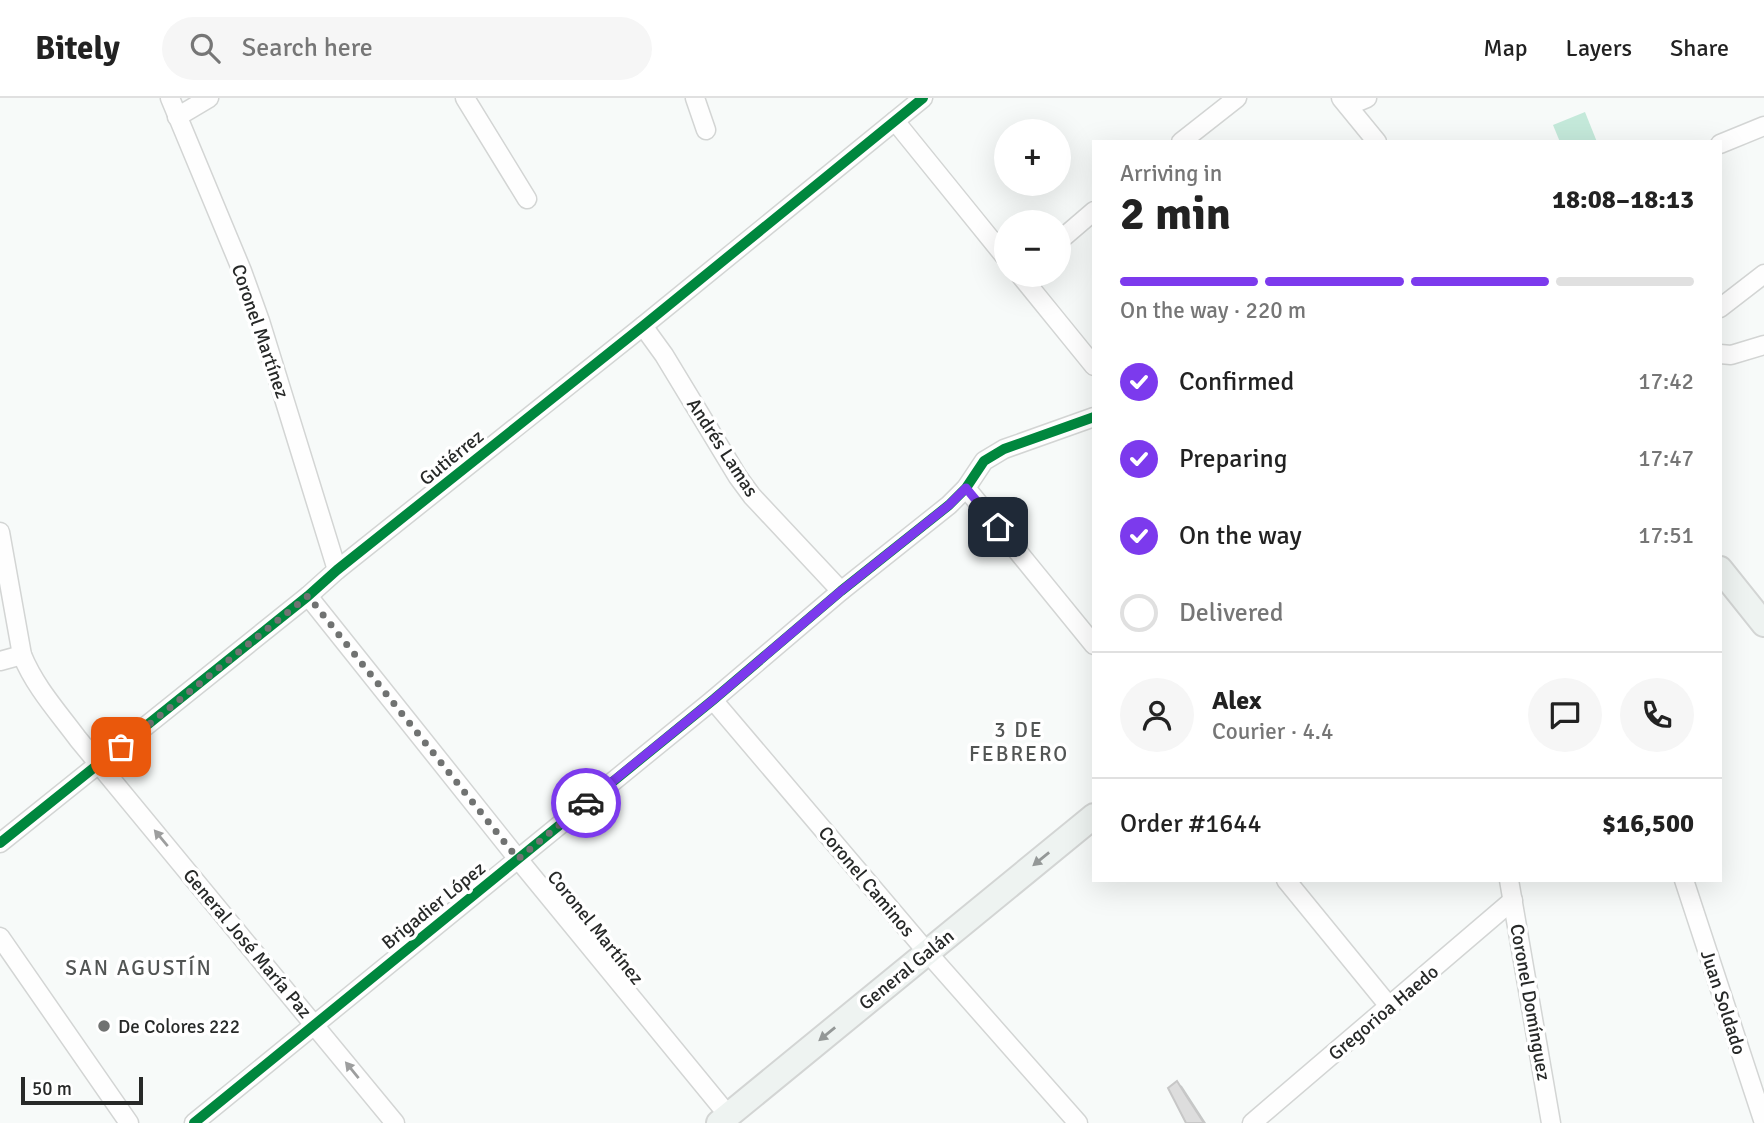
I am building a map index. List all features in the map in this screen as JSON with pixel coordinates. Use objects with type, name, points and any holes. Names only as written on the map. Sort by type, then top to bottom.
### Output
[{"type":"street","name":"Coronel Martínez","points":[[170,98],[243,271],[337,570]]},
{"type":"street","points":[[177,117],[209,98]]},
{"type":"street","points":[[464,98],[527,199]]},
{"type":"street","points":[[695,98],[706,130]]},
{"type":"street","name":"Gutiérrez","points":[[0,843],[643,327],[923,98]]},
{"type":"street","points":[[1184,140],[1237,98]]},
{"type":"street","points":[[1367,98],[1344,102],[1375,140]]},
{"type":"street","points":[[895,121],[994,243]]},
{"type":"street","points":[[1722,143],[1764,126]]},
{"type":"street","points":[[1071,231],[1092,213]]},
{"type":"street","points":[[1722,306],[1764,274]]},
{"type":"street","points":[[1030,287],[1092,364]]},
{"type":"street","name":"Andrés Lamas","points":[[643,327],[664,355],[752,496],[841,591]]},
{"type":"street","points":[[1722,354],[1731,355],[1764,345]]},
{"type":"street","name":"Brigadier López","points":[[194,1123],[949,505],[966,488],[984,461],[1004,449],[1092,417]]},
{"type":"street","points":[[966,488],[1092,643]]},
{"type":"street","name":"General José María Paz","points":[[0,532],[22,655],[38,686],[78,739],[396,1123]]},
{"type":"street","points":[[1722,571],[1761,614]]},
{"type":"street","name":"Coronel Martínez","points":[[308,596],[724,1119]]},
{"type":"street","points":[[0,661],[22,655]]},
{"type":"street","name":"Coronel Caminos","points":[[713,700],[927,952],[1078,1123]]},
{"type":"street","name":"General Galán","points":[[724,1119],[1092,818]]},
{"type":"street","points":[[1288,882],[1389,1006]]},
{"type":"street","name":"Coronel Domínguez","points":[[1509,882],[1552,1123]]},
{"type":"street","name":"Juan Soldado","points":[[1685,882],[1764,1123]]},
{"type":"street","name":"Gregorioa Haedo","points":[[1252,1123],[1513,900]]},
{"type":"street","points":[[0,937],[129,1123]]},
{"type":"green space","points":[[1585,112],[1596,140],[1559,140],[1553,125]]},
{"type":"building","points":[[1177,1081],[1204,1123],[1186,1123],[1168,1088]]},
{"type":"cycle path","points":[[0,843],[923,98]]},
{"type":"cycle path","points":[[194,1123],[949,505],[966,488],[984,461],[1004,449],[1092,418]]},
{"type":"way so far","points":[[121,747],[308,596],[518,859],[586,803]]},
{"type":"place","name":"De Colores 222","points":[[104,1026]]},
{"type":"district","name":"3 DE FEBRERO","points":[[1019,742]]},
{"type":"district","name":"SAN AGUSTÍN","points":[[139,968]]},
{"type":"route","points":[[586,803],[949,505],[966,488],[998,527]]}]
